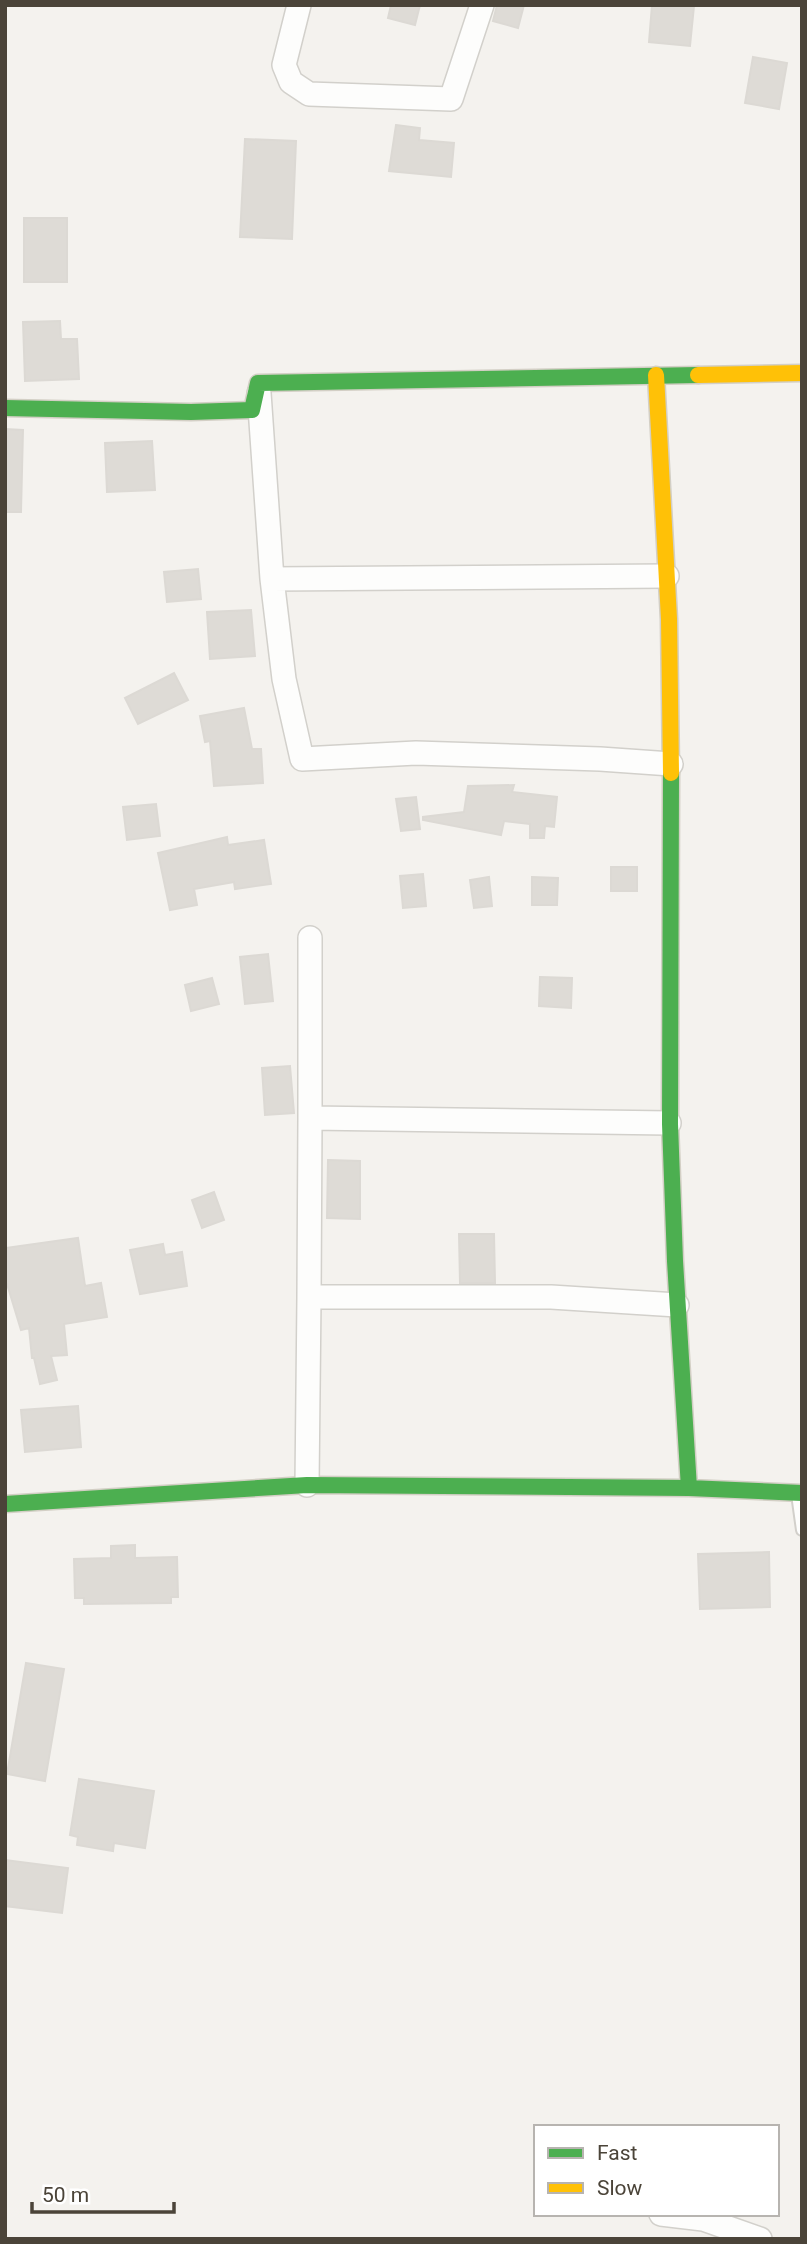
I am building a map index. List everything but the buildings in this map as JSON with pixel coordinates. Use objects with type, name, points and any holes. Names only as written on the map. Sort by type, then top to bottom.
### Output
[{"type":"street","points":[[299,5],[284,65],[291,82],[309,94],[451,99],[482,5]]},
{"type":"street","points":[[258,383],[802,373]]},
{"type":"street","points":[[656,375],[667,576],[671,765],[670,1123],[677,1305],[690,1488]]},
{"type":"street","points":[[5,408],[191,412],[252,410],[258,383]]},
{"type":"street","points":[[258,383],[272,579],[284,679],[302,759],[416,753],[600,759],[671,765]]},
{"type":"street","points":[[272,579],[667,576]]},
{"type":"street","points":[[307,1485],[310,939]]},
{"type":"street","points":[[310,1118],[670,1123]]},
{"type":"street","points":[[309,1297],[551,1297],[677,1305]]},
{"type":"street","points":[[5,1504],[307,1485],[690,1488],[799,1493]]},
{"type":"street","points":[[678,2216],[704,2219],[760,2239]]},
{"type":"lane","points":[[799,1493],[802,1530]]},
{"type":"traffic: fast","points":[[5,408],[191,412],[252,410],[258,383],[698,375]]},
{"type":"traffic: fast","points":[[671,773],[670,1124],[675,1261],[689,1488]]},
{"type":"traffic: fast","points":[[5,1504],[307,1485],[689,1488],[802,1493]]},
{"type":"traffic: slow","points":[[698,375],[802,373]]},
{"type":"traffic: slow","points":[[656,375],[669,619],[671,773]]}]
